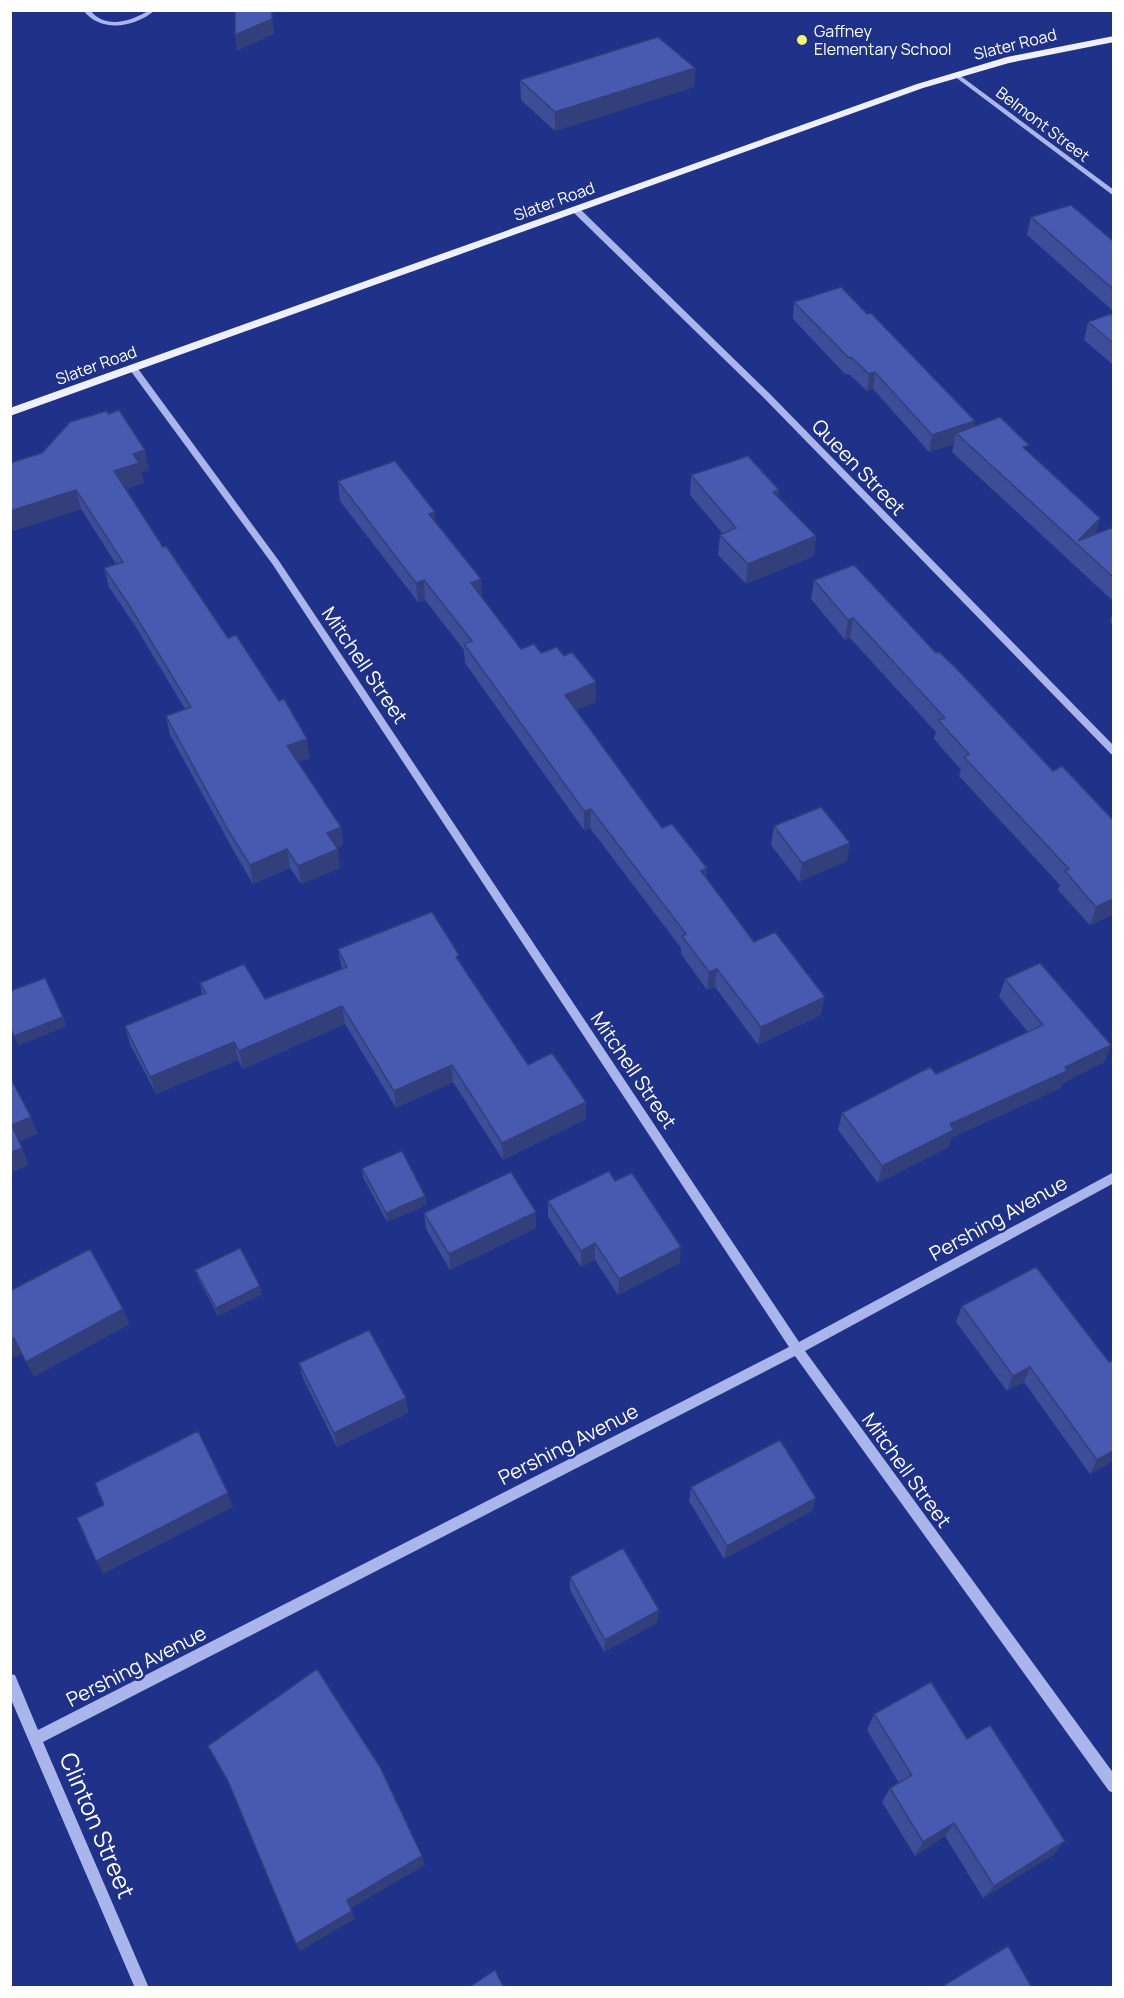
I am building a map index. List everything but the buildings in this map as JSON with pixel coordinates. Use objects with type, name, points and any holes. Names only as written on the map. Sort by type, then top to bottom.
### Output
[{"type":"main road","name":"Slater Road","points":[[10,412],[956,75],[1029,54],[1113,39]]},
{"type":"street","points":[[86,10],[96,20],[117,24],[140,19],[152,10]]},
{"type":"street","name":"Belmont Street","points":[[956,75],[1113,194]]},
{"type":"street","name":"Queen Street","points":[[575,209],[766,395],[1113,752]]},
{"type":"street","name":"Mitchell Street","points":[[133,368],[276,563],[797,1349],[1113,1786]]},
{"type":"street","name":"Pershing Avenue","points":[[37,1738],[797,1349],[1113,1177]]},
{"type":"street","name":"Clinton Street","points":[[10,1680],[37,1738],[142,1988]]},
{"type":"place","name":"Gaffney Elementary School","points":[[802,40]]}]
